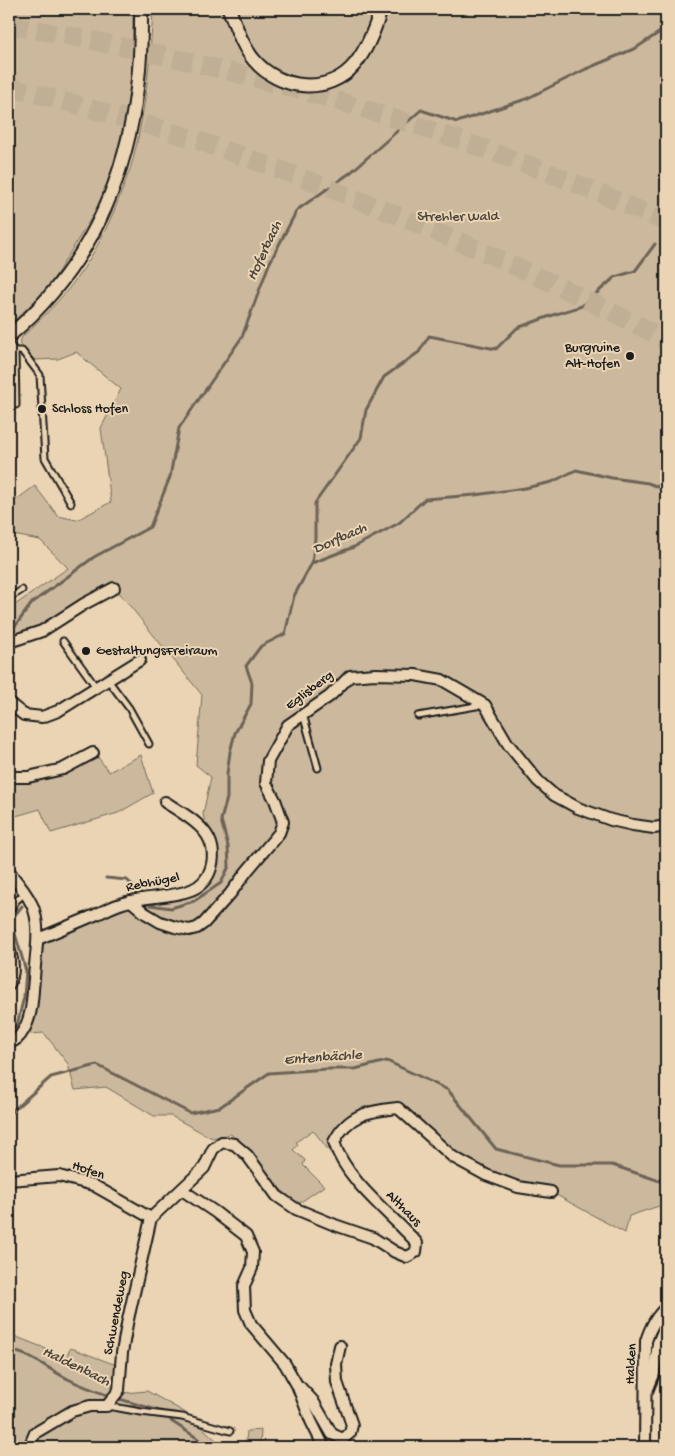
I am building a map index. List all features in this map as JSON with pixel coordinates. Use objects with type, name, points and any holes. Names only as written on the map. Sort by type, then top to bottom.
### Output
[{"type":"street","points":[[9,336],[36,312],[73,266],[89,241],[106,206],[130,131],[136,95],[142,33],[141,9]]},
{"type":"street","points":[[229,9],[247,51],[255,62],[265,72],[277,79],[305,86],[322,85],[346,74],[354,66],[364,53],[381,9]]},
{"type":"street","points":[[9,642],[42,631],[84,604],[114,591]]},
{"type":"street","points":[[9,703],[24,715],[42,718],[58,712],[140,660]]},
{"type":"street","name":"Eglisberg","points":[[136,900],[146,914],[160,922],[189,930],[197,928],[204,923],[279,833],[282,822],[275,800],[266,783],[268,761],[288,725],[330,696],[350,676],[375,674],[415,675],[442,680],[485,705]]},
{"type":"street","points":[[485,705],[513,750],[538,782],[554,796],[578,808],[611,820],[654,828],[666,826]]},
{"type":"street","points":[[9,777],[28,777],[63,769],[93,753]]},
{"type":"street","name":"Rebhügel","points":[[38,938],[124,902],[192,890],[201,884],[209,875],[213,861],[209,838],[194,821],[165,802]]},
{"type":"street","points":[[9,871],[34,909],[38,938],[32,1004],[28,1020],[23,1033],[16,1040],[9,1043]]},
{"type":"street","name":"Althaus","points":[[151,1218],[204,1168],[213,1149],[222,1142],[234,1144],[247,1156],[277,1196],[296,1208],[335,1225],[373,1238],[394,1252],[407,1257],[416,1252],[418,1243],[370,1196],[345,1166],[336,1150],[334,1142],[339,1132],[358,1116],[378,1110],[398,1108],[453,1157],[518,1187],[551,1192]]},
{"type":"street","name":"Hofen","points":[[9,1180],[59,1176],[76,1180],[93,1185],[151,1218]]},
{"type":"street","points":[[182,1190],[216,1212],[246,1236],[253,1252],[252,1268],[244,1286],[245,1310],[251,1324],[285,1364],[297,1385],[311,1421],[324,1447]]},
{"type":"street","name":"Schwendeweg","points":[[107,1406],[119,1390],[127,1324],[151,1218]]},
{"type":"street","name":"Halden","points":[[645,1447],[646,1341],[656,1318],[666,1308]]},
{"type":"street","name":"Halden","points":[[645,1397],[654,1374],[658,1343],[666,1324]]},
{"type":"street","points":[[297,1385],[313,1401],[332,1434],[343,1439],[350,1433],[352,1425],[337,1382],[336,1364],[340,1346]]},
{"type":"street","points":[[29,1447],[35,1433],[72,1411],[90,1406],[107,1406]]},
{"type":"lane","points":[[9,344],[15,351],[16,405]]},
{"type":"lane","points":[[15,351],[22,351],[40,375],[45,458],[71,503]]},
{"type":"lane","points":[[9,598],[22,590]]},
{"type":"lane","points":[[63,641],[96,688]]},
{"type":"lane","points":[[108,680],[129,708],[150,744]]},
{"type":"lane","points":[[418,716],[485,705]]},
{"type":"lane","points":[[303,714],[318,768]]},
{"type":"lane","points":[[9,912],[16,901],[25,893]]},
{"type":"lane","points":[[9,940],[16,965],[14,980],[9,989]]},
{"type":"lane","points":[[107,1406],[182,1418],[230,1431]]},
{"type":"green space","points":[[9,9],[133,9],[133,83],[123,138],[106,194],[48,288],[9,326]]},
{"type":"green space","name":"Strehler Wald","points":[[153,9],[666,9],[666,1200],[665,1204],[629,1216],[625,1233],[551,1192],[518,1187],[453,1157],[398,1108],[378,1110],[339,1132],[336,1160],[313,1130],[296,1142],[298,1144],[293,1150],[305,1160],[303,1165],[324,1186],[298,1204],[278,1187],[231,1134],[212,1138],[171,1116],[154,1116],[106,1087],[75,1090],[68,1064],[44,1033],[30,1034],[40,943],[131,901],[174,894],[209,875],[209,838],[203,814],[211,777],[196,765],[202,695],[113,585],[41,629],[9,640],[9,609],[68,568],[40,540],[13,535],[9,527],[9,505],[35,486],[58,516],[77,520],[111,502],[101,428],[121,389],[76,352],[58,359],[35,360],[19,344],[22,337],[57,302],[84,268],[103,235],[118,200],[132,163],[141,122],[149,66]]},
{"type":"green space","points":[[141,755],[153,793],[118,813],[51,833],[40,809],[9,818],[9,779],[59,775],[97,756],[109,772]]},
{"type":"green space","points":[[9,1334],[42,1347],[63,1361],[71,1348],[116,1365],[113,1394],[147,1391],[186,1413],[216,1440],[235,1447],[9,1447]]},
{"type":"green space","points":[[261,1430],[260,1447],[238,1447],[246,1440],[247,1431]]},
{"type":"waterway","name":"Hoferbach","points":[[9,629],[16,625],[32,603],[94,557],[150,527],[170,477],[179,428],[242,337],[269,264],[297,210],[350,173],[421,110],[457,122],[526,99],[586,69],[636,48],[666,28]]},
{"type":"waterway","points":[[312,563],[315,538],[315,503],[361,438],[366,410],[384,377],[419,352],[429,336],[496,349],[517,328],[582,306],[615,277],[635,271],[655,244]]},
{"type":"waterway","name":"Dorfbach","points":[[147,901],[150,905],[171,908],[194,901],[221,883],[229,866],[228,846],[221,820],[227,798],[227,774],[230,752],[235,733],[251,704],[252,683],[246,666],[261,646],[285,634],[294,596],[312,563],[354,547],[399,523],[425,499],[525,488],[552,482],[576,470],[648,483],[666,490]]},
{"type":"waterway","name":"Dorfbach","points":[[106,878],[127,880],[143,895]]},
{"type":"waterway","name":"Dorfbach","points":[[9,1031],[17,1025],[24,997],[26,971],[11,920],[22,906]]},
{"type":"waterway","name":"Entenbächle","points":[[9,1114],[51,1077],[97,1065],[190,1113],[220,1107],[269,1073],[355,1069],[387,1061],[448,1090],[496,1149],[559,1165],[612,1165],[666,1183]]},
{"type":"waterway","name":"Haldenbach","points":[[9,1350],[32,1358],[68,1379],[91,1389],[163,1412]]},
{"type":"waterway","name":"Haldenbach","points":[[171,1421],[207,1447]]},
{"type":"tunnel","points":[[9,25],[178,59],[344,103],[507,157],[587,188],[666,222]]},
{"type":"tunnel","points":[[9,87],[181,135],[323,186],[497,258],[610,311],[666,340]]},
{"type":"place","name":"Burgruine Alt-Hofen","points":[[630,356]]},
{"type":"place","name":"Schloss Hofen","points":[[42,409]]},
{"type":"place","name":"GestaltungsFreiraum","points":[[86,651]]}]
